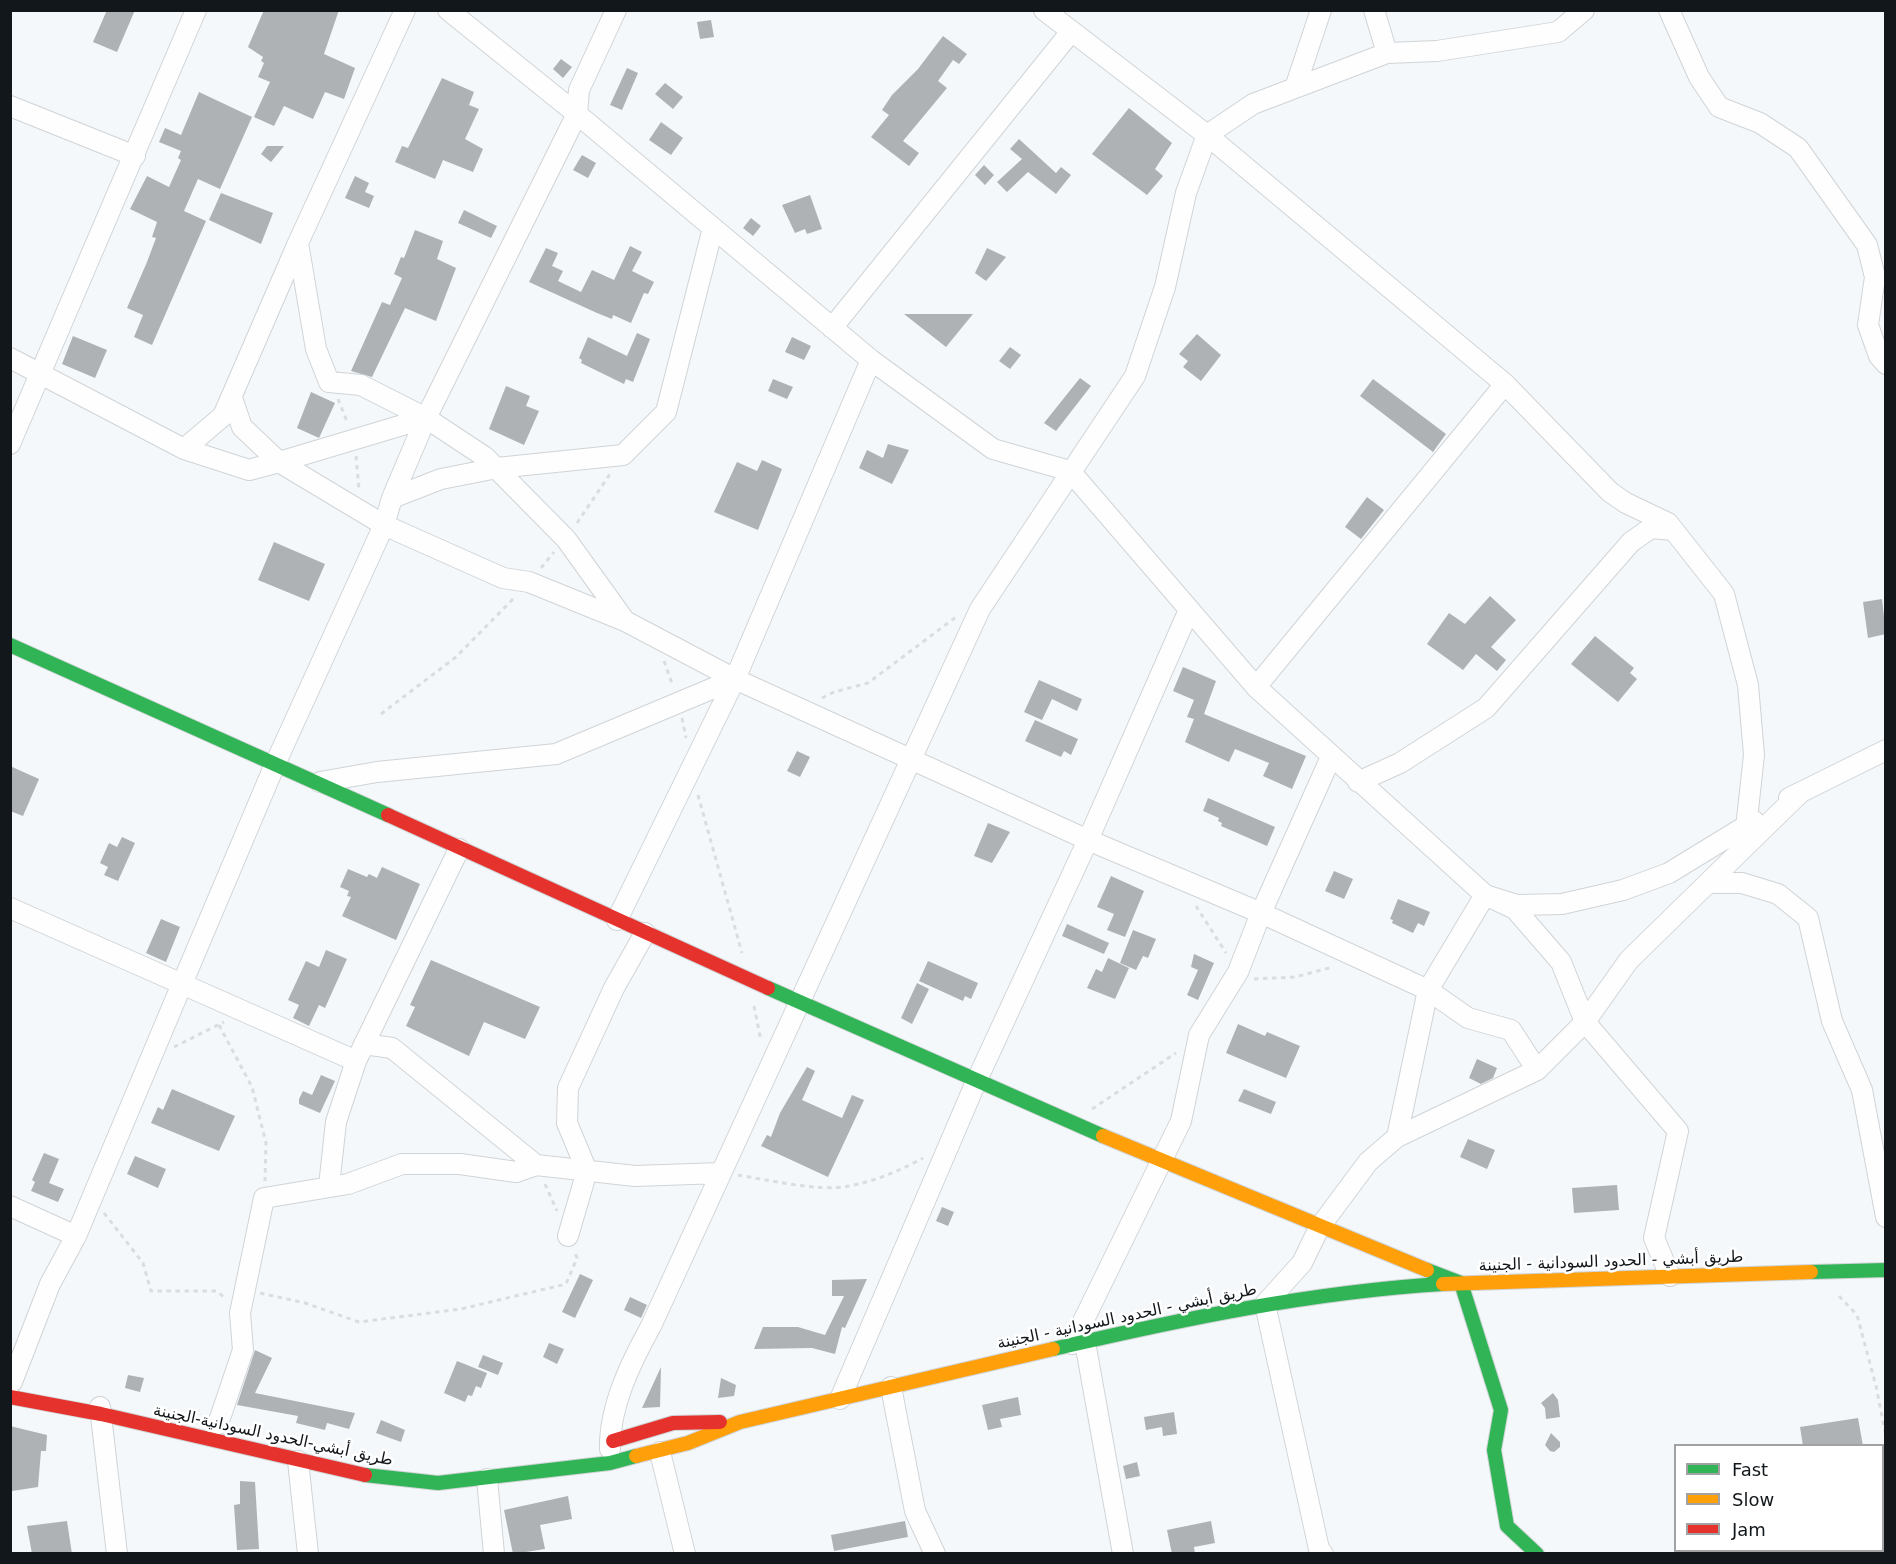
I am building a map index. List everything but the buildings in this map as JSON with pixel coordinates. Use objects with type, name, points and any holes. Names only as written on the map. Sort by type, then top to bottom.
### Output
[{"type":"main road","points":[[10,645],[320,782],[459,849],[798,1004],[1160,1162],[1319,1228],[1461,1283],[1501,1410],[1494,1450],[1507,1526],[1537,1554]]},
{"type":"main road","name":"طريق أبشي - الحدود السودانية - الجنينة","points":[[740,1422],[1172,1321],[1265,1304],[1461,1283],[1886,1270]]},
{"type":"main road","name":"طريق أبشي-الحدود السودانية-الجنينة","points":[[14,1386],[298,1461],[360,1475],[438,1483],[485,1473],[610,1463],[660,1452],[740,1422]]},
{"type":"main road","points":[[67,1393],[100,1407],[132,1406]]},
{"type":"main road","points":[[604,1443],[673,1423],[740,1422]]},
{"type":"street","points":[[10,444],[196,10]]},
{"type":"street","points":[[184,449],[223,416],[298,243],[405,10]]},
{"type":"street","points":[[448,10],[577,114],[872,360],[993,449],[1070,471],[1256,687],[1485,895],[1515,909],[1561,962],[1585,1022],[1678,1131],[1654,1238],[1670,1276]]},
{"type":"street","points":[[14,1386],[50,1284],[76,1236],[276,762],[384,525],[392,498],[426,418],[577,114],[579,90],[616,10]]},
{"type":"street","points":[[1044,10],[1071,33],[1207,135],[1505,384],[1610,492],[1626,503],[1668,523],[1724,594],[1748,685],[1754,755],[1746,828]]},
{"type":"street","points":[[1295,88],[1321,10]]},
{"type":"street","points":[[1374,10],[1387,53]]},
{"type":"street","points":[[610,1463],[604,1443],[632,1360],[651,1326],[980,609],[1135,376],[1165,287],[1186,193],[1207,135],[1253,104],[1387,53],[1437,51],[1558,32],[1584,10]]},
{"type":"street","points":[[1669,10],[1699,77],[1719,107],[1760,123],[1798,148],[1867,245],[1875,277],[1868,325],[1879,356],[1886,364]]},
{"type":"street","points":[[832,328],[1071,33]]},
{"type":"street","points":[[10,106],[135,156]]},
{"type":"street","points":[[392,498],[441,479],[497,468],[623,455],[666,412],[713,228]]},
{"type":"street","points":[[298,243],[316,349],[329,382],[361,385],[426,418],[485,456],[566,538],[625,621]]},
{"type":"street","points":[[10,358],[184,449],[249,470],[426,418]]},
{"type":"street","points":[[617,920],[735,679],[872,360]]},
{"type":"street","points":[[1256,687],[1505,384]]},
{"type":"street","points":[[232,398],[242,427],[279,462],[384,525],[502,578],[529,582],[625,621],[735,679],[1088,840],[1261,913],[1428,990],[1468,1018],[1510,1030],[1537,1070]]},
{"type":"street","points":[[1358,782],[1400,764],[1486,708],[1631,542],[1651,528],[1673,530]]},
{"type":"street","points":[[840,1399],[976,1082],[1088,840],[1189,610]]},
{"type":"street","points":[[320,782],[377,772],[556,754],[735,679]]},
{"type":"street","points":[[1485,895],[1516,905],[1562,904],[1623,890],[1669,873],[1746,828],[1780,803],[1881,755]]},
{"type":"street","points":[[1123,1554],[1079,1343],[1160,1162],[1181,1121],[1199,1035],[1238,972],[1261,913],[1331,757]]},
{"type":"street","points":[[1320,1552],[1265,1304],[1302,1263],[1319,1228],[1368,1162],[1397,1137],[1537,1070],[1585,1022],[1629,960],[1800,793]]},
{"type":"street","points":[[329,1186],[336,1122],[360,1052],[459,849]]},
{"type":"street","points":[[1710,883],[1742,883],[1778,894],[1808,918],[1832,1021],[1862,1090],[1886,1217]]},
{"type":"street","points":[[1397,1137],[1428,990],[1485,895]]},
{"type":"street","points":[[10,908],[240,1010],[360,1052],[392,1048],[536,1165]]},
{"type":"street","points":[[568,1236],[587,1171],[567,1123],[568,1088],[614,987],[645,933]]},
{"type":"street","points":[[218,1424],[243,1350],[240,1313],[264,1198],[348,1184],[402,1164],[460,1164],[516,1172],[536,1165],[635,1176],[721,1173]]},
{"type":"street","points":[[10,1206],[76,1236]]},
{"type":"street","points":[[891,1387],[915,1511],[935,1554]]},
{"type":"street","points":[[100,1407],[117,1554]]},
{"type":"street","points":[[660,1452],[685,1554]]},
{"type":"street","points":[[298,1461],[308,1554]]},
{"type":"street","points":[[485,1473],[494,1554]]},
{"type":"path","points":[[802,709],[834,692],[868,683],[955,618],[980,609]]},
{"type":"path","points":[[655,637],[679,703],[692,768],[748,981],[768,1071]]},
{"type":"path","points":[[151,1058],[219,1025],[240,1010]]},
{"type":"path","points":[[219,1025],[252,1087],[266,1143],[264,1198]]},
{"type":"path","points":[[1070,1123],[1160,1066],[1199,1035]]},
{"type":"path","points":[[721,1173],[801,1184],[847,1187],[890,1176],[949,1145]]},
{"type":"path","points":[[244,1290],[304,1303],[359,1322],[460,1309],[566,1284],[578,1258],[536,1165]]},
{"type":"path","points":[[92,1198],[143,1263],[151,1291],[217,1291],[240,1313]]},
{"type":"path","points":[[1817,1272],[1857,1315],[1876,1386],[1886,1437]]},
{"type":"traffic: fast","points":[[10,645],[388,815]]},
{"type":"traffic: fast","points":[[768,988],[1103,1136]]},
{"type":"traffic: fast","points":[[1427,1270],[1461,1283],[1501,1410],[1494,1450],[1507,1526],[1537,1554]]},
{"type":"traffic: fast","points":[[1811,1272],[1886,1270]]},
{"type":"traffic: fast","points":[[1053,1349],[1247,1308],[1345,1293],[1443,1284]]},
{"type":"traffic: fast","points":[[365,1475],[438,1483],[610,1463],[636,1456]]},
{"type":"traffic: slow","points":[[1103,1136],[1427,1270]]},
{"type":"traffic: slow","points":[[1443,1284],[1811,1272]]},
{"type":"traffic: slow","points":[[636,1456],[688,1443],[740,1422],[1053,1349]]},
{"type":"traffic: jam","points":[[388,815],[768,988]]},
{"type":"traffic: jam","points":[[10,1397],[101,1414],[365,1475]]},
{"type":"traffic: jam","points":[[613,1441],[673,1423],[720,1422]]}]
